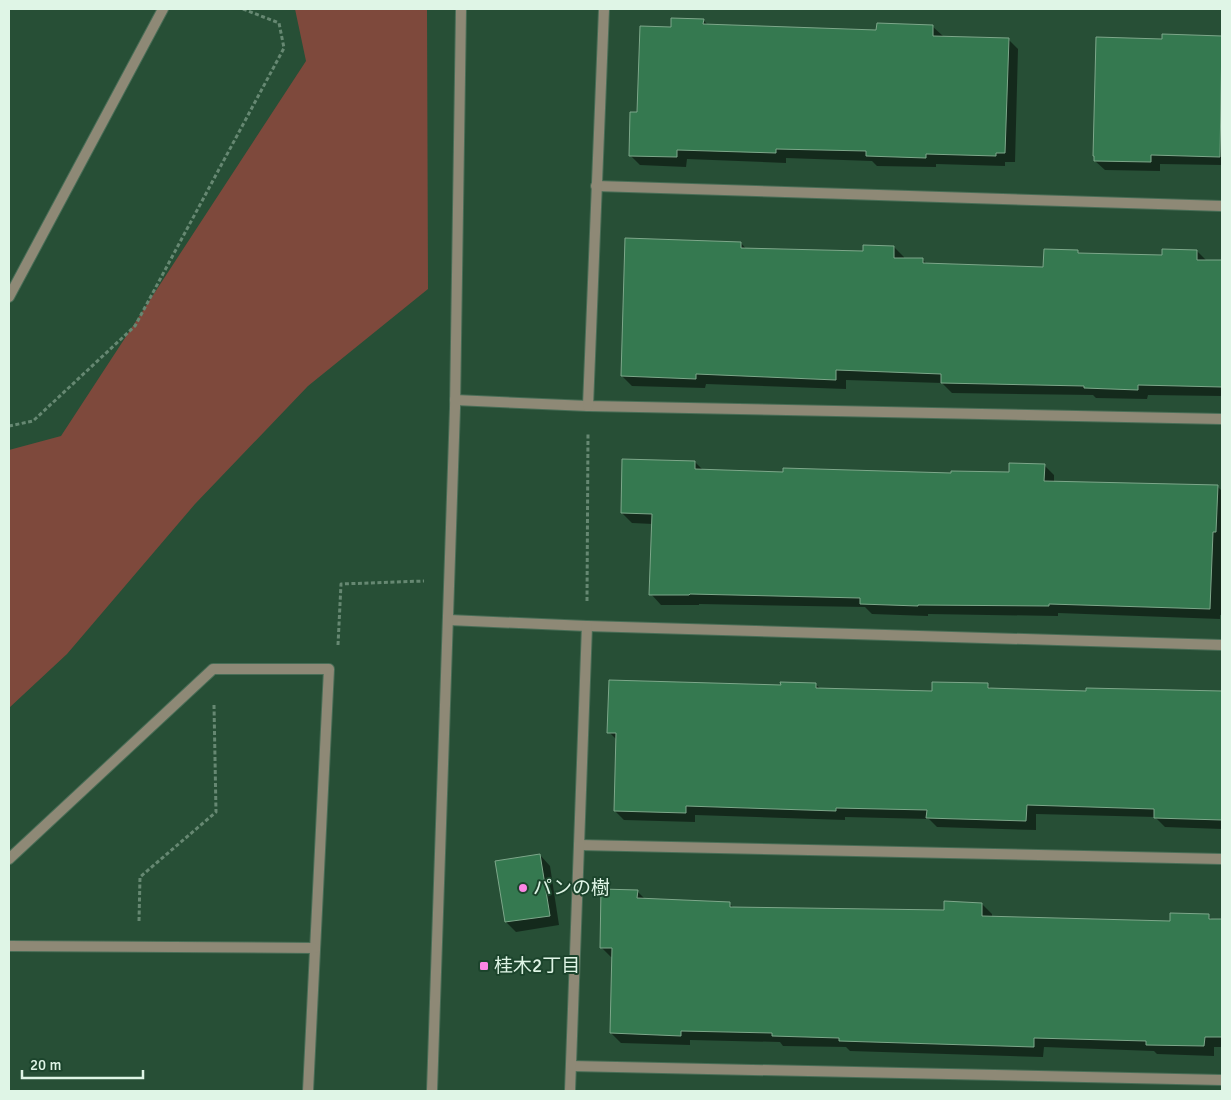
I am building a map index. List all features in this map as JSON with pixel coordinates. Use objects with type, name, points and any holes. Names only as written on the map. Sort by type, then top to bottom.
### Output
[{"type":"street","points":[[9,295],[163,9]]},
{"type":"street","points":[[432,1091],[455,400],[461,9]]},
{"type":"street","points":[[588,406],[604,9]]},
{"type":"street","points":[[596,186],[1222,206]]},
{"type":"street","points":[[455,400],[588,406],[1222,419]]},
{"type":"street","points":[[449,620],[587,626],[1222,645]]},
{"type":"street","points":[[570,1091],[587,626]]},
{"type":"street","points":[[9,859],[213,669],[329,669],[308,1091]]},
{"type":"street","points":[[579,845],[1222,859]]},
{"type":"street","points":[[9,946],[315,948]]},
{"type":"street","points":[[571,1066],[1222,1080]]},
{"type":"path","points":[[9,426],[32,422],[135,326],[284,48],[279,23],[243,9]]},
{"type":"path","points":[[587,626],[588,406]]},
{"type":"path","points":[[329,669],[337,648],[341,584],[449,580]]},
{"type":"path","points":[[138,946],[140,877],[216,812],[213,669]]},
{"type":"shaded area","points":[[295,9],[427,9],[428,289],[308,386],[195,504],[67,654],[9,708],[9,450],[61,436],[306,61]]},
{"type":"building","points":[[671,18],[704,19],[703,24],[876,30],[877,23],[933,25],[933,36],[1009,38],[1005,153],[996,153],[996,156],[926,154],[926,158],[866,156],[866,151],[776,149],[776,153],[677,150],[677,157],[629,156],[630,112],[637,112],[640,26],[671,27]]},
{"type":"building","points":[[1162,34],[1222,36],[1220,157],[1151,155],[1151,162],[1094,161],[1096,37],[1162,39]]},
{"type":"building","points":[[625,238],[741,242],[741,248],[863,251],[863,245],[894,246],[894,258],[923,258],[923,263],[1043,267],[1044,249],[1078,250],[1078,253],[1162,255],[1162,249],[1197,250],[1197,260],[1222,260],[1222,387],[1138,385],[1138,390],[1084,388],[1084,386],[941,383],[941,374],[836,370],[836,380],[696,374],[696,379],[621,376]]},
{"type":"building","points":[[622,459],[695,461],[695,469],[783,472],[783,468],[951,473],[951,471],[1009,472],[1009,463],[1045,464],[1044,481],[1218,485],[1216,532],[1213,532],[1210,609],[1049,604],[1049,606],[918,606],[860,604],[860,598],[690,594],[649,595],[652,514],[621,513]]},
{"type":"building","points":[[609,680],[781,685],[780,682],[816,683],[816,688],[932,691],[932,682],[988,683],[988,688],[1086,691],[1086,688],[1222,691],[1222,820],[1154,818],[1154,809],[1027,805],[1026,821],[926,818],[927,810],[836,808],[836,811],[686,806],[686,813],[614,811],[616,733],[607,733]]},
{"type":"building","name":"パンの樹","points":[[540,854],[550,916],[505,922],[495,861]]},
{"type":"building","points":[[601,889],[638,890],[637,898],[730,902],[730,907],[944,910],[944,901],[982,903],[982,916],[1170,921],[1170,913],[1209,914],[1209,919],[1222,919],[1222,1037],[1205,1037],[1204,1046],[1146,1045],[1146,1041],[1034,1038],[1034,1047],[839,1041],[839,1038],[772,1036],[772,1033],[681,1031],[681,1036],[610,1033],[612,948],[600,948]]},
{"type":"place","name":"パンの樹","points":[[523,888]]},
{"type":"place","name":"桂木2丁目","points":[[484,966]]}]
